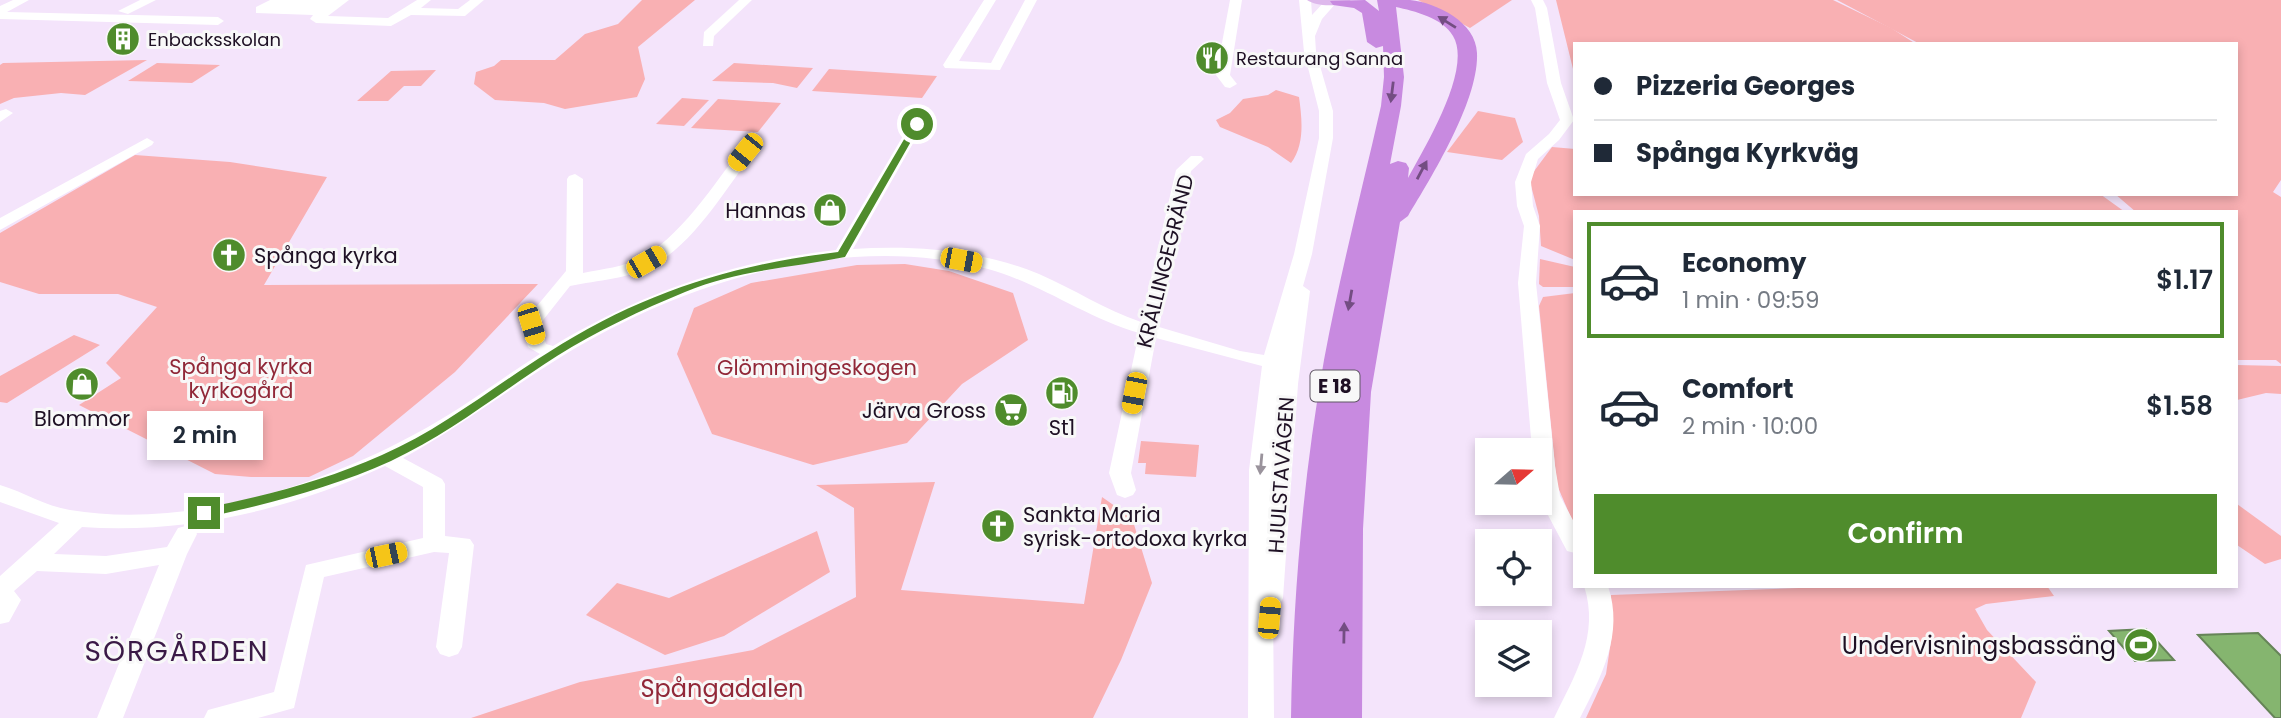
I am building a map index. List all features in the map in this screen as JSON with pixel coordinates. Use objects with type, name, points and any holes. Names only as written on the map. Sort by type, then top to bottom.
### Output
[{"type":"highway","points":[[1374,234],[1389,200],[1439,138],[1465,77],[1470,58],[1469,47],[1460,31],[1429,12],[1386,0]]},
{"type":"highway","name":"E 18","points":[[1386,0],[1394,77],[1389,200]]},
{"type":"highway","name":"E 18","points":[[1326,709],[1318,541],[1333,394],[1374,234],[1389,200],[1408,114],[1410,65],[1400,0]]},
{"type":"highway","points":[[1338,1],[1363,5],[1374,15],[1389,200]]},
{"type":"main road","points":[[1315,0],[1338,1]]},
{"type":"street","points":[[2,13],[23,0]]},
{"type":"street","points":[[124,11],[150,0]]},
{"type":"street","points":[[335,6],[316,19],[386,22],[397,19],[425,0]]},
{"type":"street","points":[[410,11],[461,13],[478,0]]},
{"type":"street","points":[[708,43],[708,36],[746,0]]},
{"type":"street","points":[[990,0],[950,65],[995,67],[1031,0]]},
{"type":"street","points":[[1230,84],[1223,75],[1236,0]]},
{"type":"street","name":"HJULSTAVÄGEN","points":[[1262,707],[1279,356],[1303,254],[1325,138],[1326,111],[1310,52],[1305,0]]},
{"type":"street","points":[[1537,0],[1541,8],[1554,83],[1567,120],[1554,137],[1528,161],[1523,182],[1525,206],[1532,230],[1527,293],[1532,316],[1544,466],[1549,496],[1573,541]]},
{"type":"street","points":[[1309,36],[1316,18],[1338,1]]},
{"type":"street","points":[[2,13],[218,21]]},
{"type":"street","points":[[842,255],[917,124],[914,117]]},
{"type":"street","points":[[564,282],[621,270],[646,262],[667,250],[755,140]]},
{"type":"street","points":[[0,225],[147,142]]},
{"type":"street","name":"KRÄLLINGEGRÄND","points":[[1125,490],[1120,473],[1149,330],[1184,170],[1196,159]]},
{"type":"street","points":[[555,353],[538,347],[531,324],[575,272],[575,179]]},
{"type":"street","points":[[0,493],[51,513],[77,519],[128,522],[179,518],[288,495],[387,458],[438,430],[555,353],[604,325],[684,288],[727,274],[842,255],[917,255],[981,264],[1023,275],[1108,316],[1149,330],[1243,357],[1279,356]]},
{"type":"street","points":[[387,458],[434,484],[434,544]]},
{"type":"street","points":[[0,615],[9,600],[0,590],[77,519]]},
{"type":"street","points":[[32,562],[106,565],[181,544],[110,718]]},
{"type":"street","points":[[217,718],[285,700],[314,571],[434,544],[462,545],[449,648]]},
{"type":"street","points":[[1567,718],[1594,664],[1602,629],[1597,588]]},
{"type":"green space","points":[[642,0],[695,0],[638,47],[645,79],[637,97],[565,109],[544,103],[495,100],[474,84],[476,72],[494,66],[501,60],[555,60],[585,34],[618,24]]},
{"type":"green space","points":[[1418,0],[1512,0],[1470,28]]},
{"type":"green space","points":[[1556,0],[1833,0],[1891,28],[1913,42],[1573,42],[1573,69]]},
{"type":"green space","points":[[1837,0],[2281,0],[2281,180],[2273,192],[2281,197],[2281,364],[2276,360],[2238,360],[2238,210],[2134,210],[2117,196],[2238,196],[2238,42],[1916,42]]},
{"type":"green space","points":[[147,60],[85,95],[61,93],[14,98],[0,104],[0,65],[3,63]]},
{"type":"green space","points":[[157,63],[220,65],[192,83],[128,81]]},
{"type":"green space","points":[[734,63],[813,68],[797,88],[773,83],[712,81]]},
{"type":"green space","points":[[829,69],[937,76],[922,98],[812,91]]},
{"type":"green space","points":[[436,70],[421,86],[404,86],[388,101],[357,101],[391,71]]},
{"type":"green space","points":[[1276,90],[1299,97],[1300,140],[1291,163],[1268,147],[1220,127],[1216,120],[1230,113],[1243,99],[1268,95]]},
{"type":"green space","points":[[682,98],[709,100],[684,126],[656,124]]},
{"type":"green space","points":[[718,99],[781,103],[758,132],[691,128]]},
{"type":"green space","points":[[1478,111],[1515,118],[1523,142],[1502,160],[1447,152]]},
{"type":"green space","points":[[1552,147],[1573,149],[1573,196],[2103,196],[2122,210],[1573,210],[1573,259],[1541,246],[1539,216],[1529,178]]},
{"type":"green space","name":"Spånga kyrka kyrkogård","points":[[135,155],[230,162],[327,177],[264,285],[538,284],[455,372],[353,456],[309,477],[215,474],[79,405],[121,378],[106,363],[157,307],[118,294],[39,294],[0,282],[0,233]]},
{"type":"green space","points":[[1540,259],[1573,267],[1573,287],[1543,287],[1539,284]]},
{"type":"green space","name":"Glömmingeskogen","points":[[905,264],[949,271],[1013,293],[1028,340],[962,384],[907,443],[813,465],[712,434],[677,354],[694,308],[751,283],[857,265]]},
{"type":"green space","points":[[1573,293],[1573,522],[1557,485],[1539,306],[1543,297]]},
{"type":"green space","points":[[74,335],[100,345],[7,403],[0,402],[0,376]]},
{"type":"green space","points":[[2238,365],[2281,366],[2281,394],[2266,393],[2238,400]]},
{"type":"green space","points":[[1141,441],[1199,445],[1196,477],[1145,474],[1146,463],[1138,463]]},
{"type":"green space","name":"Spångadalen","points":[[935,482],[901,590],[1084,604],[1102,497],[1132,518],[1152,583],[1121,660],[1093,718],[471,718],[580,682],[753,650],[856,597],[854,508],[816,485]]},
{"type":"green space","points":[[2238,505],[2281,536],[2281,559],[2265,564],[2238,546]]},
{"type":"green space","points":[[817,531],[830,572],[724,636],[665,655],[586,615],[617,583],[669,598]]},
{"type":"green space","points":[[1800,588],[2048,588],[2054,596],[1986,604],[1975,609],[1987,630],[2036,682],[2021,718],[1586,718],[1606,674],[1612,634],[1611,595]]},
{"type":"shaded area","name":"Undervisningsbassäng","points":[[2146,629],[2174,660],[2135,661],[2109,631]]},
{"type":"shaded area","points":[[2258,633],[2281,656],[2281,718],[2275,718],[2198,635]]},
{"type":"place","name":"Enbacksskolan","points":[[123,39]]},
{"type":"place","name":"Restaurang Sanna","points":[[1212,58]]},
{"type":"place","name":"Hannas","points":[[830,210]]},
{"type":"place","name":"Spånga kyrka","points":[[229,255]]},
{"type":"place","name":"Blommor","points":[[82,384]]},
{"type":"place","name":"St1","points":[[1062,393]]},
{"type":"place","name":"Järva Gross","points":[[1011,410]]},
{"type":"place","name":"Sankta Maria syrisk-ortodoxa kyrka","points":[[998,526]]},
{"type":"place","name":"Undervisningsbassäng","points":[[2141,645]]},
{"type":"district","name":"SÖRGÅRDEN","points":[[177,651]]},
{"type":"route","points":[[204,513],[288,495],[387,458],[438,430],[555,353],[604,325],[684,288],[727,274],[842,255],[917,124]]}]
